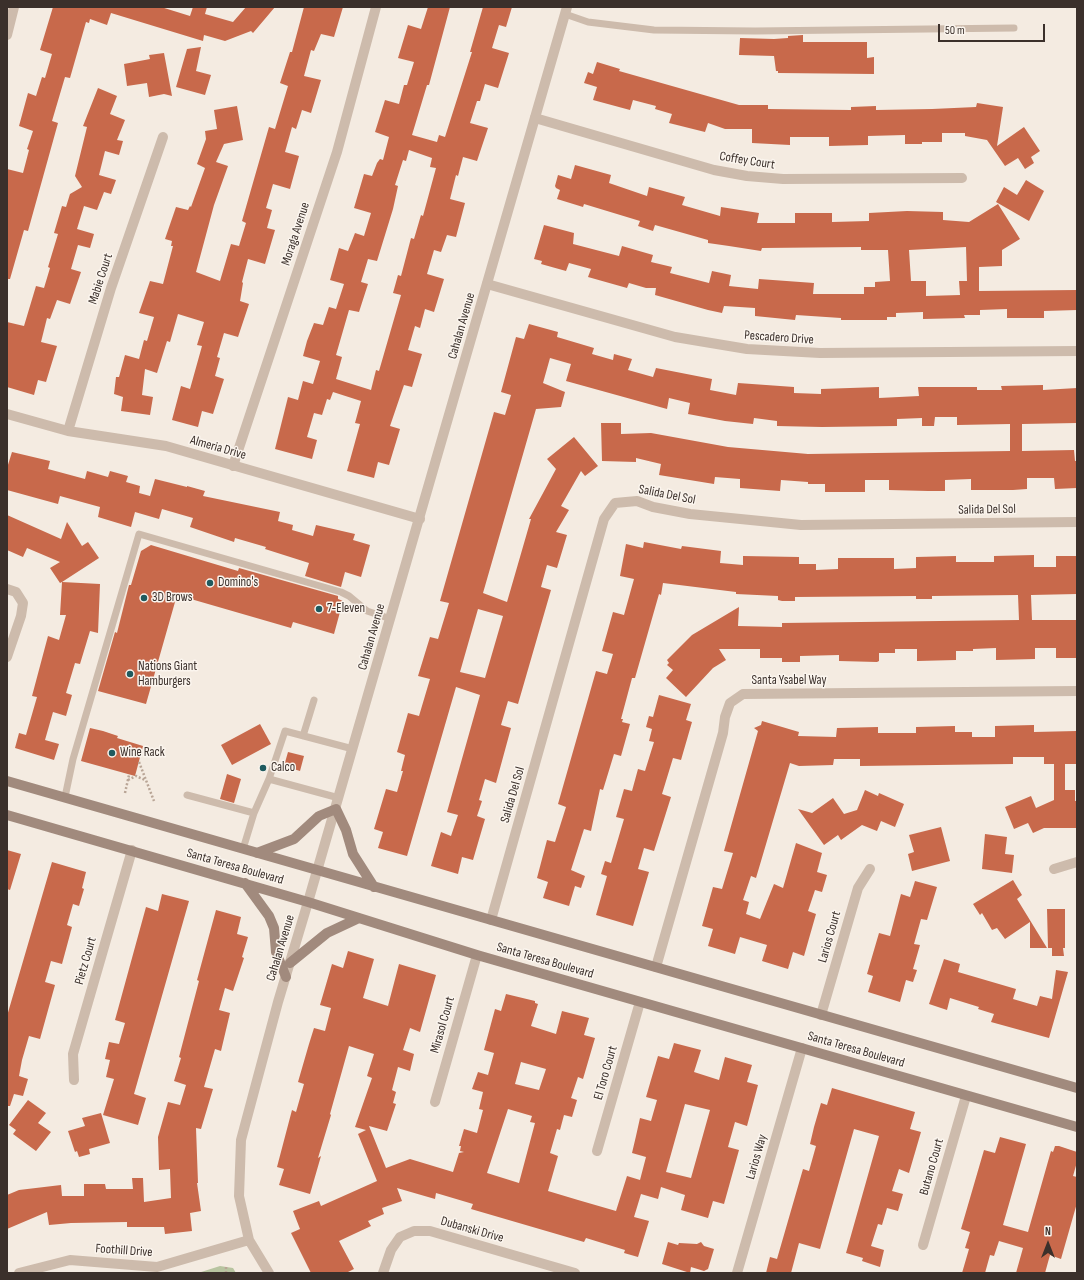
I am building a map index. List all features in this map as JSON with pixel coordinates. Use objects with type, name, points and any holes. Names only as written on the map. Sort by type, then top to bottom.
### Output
[{"type":"main road","name":"Santa Teresa Boulevard","points":[[7,780],[317,871],[1077,1088]]},
{"type":"main road","points":[[258,853],[294,839],[319,816],[336,809],[346,830],[353,854],[374,887]]},
{"type":"main road","name":"Santa Teresa Boulevard","points":[[7,814],[245,883],[477,955],[1077,1127]]},
{"type":"main road","points":[[245,883],[269,916],[274,928],[276,952],[286,977]]},
{"type":"main road","points":[[290,963],[327,933],[359,918]]},
{"type":"street","points":[[7,35],[14,7]]},
{"type":"street","name":"Moraga Avenue","points":[[233,466],[337,152],[376,7]]},
{"type":"street","name":"Cahalan Avenue","points":[[269,1273],[249,1240],[239,1196],[241,1140],[290,963],[336,809],[566,11]]},
{"type":"street","name":"Coffey Court","points":[[535,118],[714,170],[747,176],[783,180],[962,178]]},
{"type":"street","name":"Mabie Court","points":[[68,431],[111,288],[163,138]]},
{"type":"street","name":"Pescadero Drive","points":[[487,284],[675,337],[747,349],[820,353],[1077,351]]},
{"type":"street","name":"Almeria Drive","points":[[7,414],[68,431],[166,446],[420,519]]},
{"type":"street","name":"Salida Del Sol","points":[[492,920],[604,519],[615,502],[637,501],[653,507],[690,514],[801,525],[1077,522]]},
{"type":"street","points":[[7,589],[16,592],[22,603],[21,616],[7,656]]},
{"type":"street","name":"Santa Ysabel Way","points":[[656,967],[723,734],[730,703],[743,694],[1077,691]]},
{"type":"street","name":"Pietz Court","points":[[74,1080],[73,1054],[132,850]]},
{"type":"street","points":[[1054,869],[1077,862]]},
{"type":"street","name":"Larios Court","points":[[821,1015],[858,888],[870,869]]},
{"type":"street","name":"Mirasol Court","points":[[435,1102],[477,955]]},
{"type":"street","name":"El Toro Court","points":[[597,1151],[640,1002]]},
{"type":"street","name":"Larios Way","points":[[737,1273],[802,1048]]},
{"type":"street","name":"Butano Court","points":[[923,1245],[966,1096]]},
{"type":"street","name":"Dubanski Drive","points":[[382,1273],[391,1250],[400,1237],[414,1230],[430,1231],[575,1273]]},
{"type":"street","name":"Foothill Drive","points":[[19,1273],[70,1260],[156,1267],[249,1240]]},
{"type":"lane","points":[[566,11],[588,22],[654,30],[755,31],[1014,28]]},
{"type":"lane","points":[[65,797],[73,759],[139,534],[341,592],[349,596],[367,612],[391,619]]},
{"type":"lane","points":[[303,736],[314,700]]},
{"type":"lane","points":[[243,849],[254,814],[269,779],[285,731],[353,749]]},
{"type":"lane","points":[[269,779],[339,798]]},
{"type":"lane","points":[[188,795],[254,814]]},
{"type":"path","points":[[139,762],[154,801]]},
{"type":"path","points":[[125,793],[129,775]]},
{"type":"path","points":[[128,780],[136,776],[145,780]]},
{"type":"path","points":[[226,1266],[226,1273]]},
{"type":"green space","points":[[220,1266],[233,1268],[236,1273],[198,1273]]},
{"type":"building","points":[[53,7],[161,7],[190,16],[193,7],[207,7],[205,14],[233,22],[246,7],[275,7],[253,33],[251,31],[225,41],[204,35],[203,41],[111,13],[107,25],[90,19],[89,23],[86,22],[70,78],[65,77],[52,121],[58,123],[28,231],[24,230],[10,279],[7,279],[7,169],[23,173],[29,150],[27,149],[33,131],[19,126],[28,93],[36,96],[42,77],[45,78],[52,54],[40,50]]},
{"type":"building","points":[[304,7],[343,7],[334,37],[321,34],[314,51],[311,50],[304,76],[321,80],[311,113],[302,110],[296,129],[292,127],[285,152],[299,156],[290,189],[273,184],[266,208],[272,210],[267,228],[275,230],[265,264],[248,259],[242,282],[240,301],[249,304],[238,337],[224,333],[217,357],[220,358],[215,376],[224,379],[213,414],[202,411],[198,427],[172,420],[181,386],[190,389],[202,346],[197,345],[204,322],[178,314],[170,342],[167,341],[157,373],[145,369],[142,395],[153,397],[150,415],[121,411],[123,397],[114,394],[116,377],[119,377],[125,355],[139,359],[144,340],[147,341],[154,317],[139,313],[150,281],[163,284],[173,246],[171,246],[172,241],[165,239],[176,207],[188,210],[190,206],[191,207],[205,168],[197,164],[206,139],[205,131],[217,129],[214,110],[237,106],[243,140],[224,144],[216,162],[228,166],[214,205],[196,272],[220,281],[231,244],[239,246],[246,223],[242,221],[269,127],[275,129],[288,86],[280,83],[290,52],[292,52]]},
{"type":"building","points":[[428,7],[450,7],[429,85],[427,85],[412,135],[437,142],[439,135],[445,137],[472,52],[470,52],[483,7],[512,7],[506,27],[499,25],[492,48],[509,53],[498,88],[485,84],[480,101],[477,101],[470,123],[488,128],[477,161],[463,157],[458,176],[456,175],[450,199],[465,203],[456,237],[447,235],[441,252],[434,250],[427,274],[444,279],[434,312],[425,309],[420,328],[415,326],[408,350],[422,354],[412,387],[404,385],[390,426],[400,429],[389,465],[378,462],[374,478],[347,471],[360,424],[355,423],[361,401],[333,392],[330,400],[327,399],[322,415],[314,413],[307,437],[317,440],[312,459],[275,449],[288,397],[298,400],[303,381],[313,384],[320,361],[303,356],[307,341],[314,323],[323,325],[329,307],[336,309],[344,284],[330,280],[339,248],[348,251],[355,233],[364,236],[371,213],[354,208],[364,174],[372,176],[377,163],[380,159],[383,160],[389,137],[375,132],[385,100],[399,104],[404,85],[407,85],[414,62],[398,58],[408,25],[421,29]],"holes":[[[409,150],[432,158],[430,167],[436,168],[423,216],[421,215],[414,239],[411,238],[401,276],[398,275],[393,293],[401,295],[379,371],[376,370],[371,390],[336,379],[342,357],[336,355],[349,310],[359,312],[368,284],[361,282],[368,259],[377,261],[393,209],[398,186],[395,185],[403,160],[406,161]]]},
{"type":"building","points":[[803,35],[803,42],[867,42],[867,58],[874,57],[874,74],[778,73],[778,71],[776,71],[774,56],[739,55],[740,38],[774,39]]},
{"type":"building","points":[[201,47],[196,71],[211,75],[205,95],[176,87],[187,49]]},
{"type":"building","points":[[164,53],[172,96],[164,94],[149,97],[147,83],[127,86],[124,64],[150,59],[149,55]]},
{"type":"building","points":[[597,62],[620,69],[619,71],[739,105],[768,105],[768,109],[851,110],[851,107],[876,106],[876,110],[932,109],[976,107],[977,103],[1003,107],[997,146],[1024,127],[1040,151],[1031,157],[1034,163],[1025,169],[1018,158],[1005,166],[987,140],[965,136],[965,133],[942,133],[942,142],[922,142],[922,144],[905,144],[905,135],[868,136],[868,145],[829,146],[829,137],[790,137],[790,145],[752,143],[752,129],[725,129],[708,123],[705,132],[669,123],[672,114],[655,109],[656,106],[633,100],[630,110],[593,100],[597,87],[584,83],[588,72],[593,74]]},
{"type":"building","points":[[98,88],[117,96],[110,114],[125,120],[117,140],[123,141],[119,155],[105,151],[99,175],[116,180],[111,194],[104,192],[97,210],[84,206],[77,229],[94,234],[90,248],[78,245],[71,269],[81,272],[70,304],[57,300],[50,319],[47,318],[41,342],[57,346],[46,382],[38,380],[34,395],[7,387],[7,322],[24,326],[36,286],[44,288],[50,268],[48,267],[58,234],[54,233],[62,206],[66,207],[70,194],[82,187],[75,176],[87,127],[83,126]]},
{"type":"building","points":[[575,165],[611,175],[609,183],[647,196],[649,187],[685,197],[682,205],[720,216],[721,207],[759,213],[757,223],[795,223],[795,213],[832,213],[832,222],[869,221],[869,213],[907,211],[943,212],[943,220],[969,222],[998,204],[1020,239],[1002,250],[1002,266],[979,267],[979,291],[1077,290],[1077,310],[1044,311],[1044,318],[1007,318],[1007,309],[980,310],[980,315],[964,315],[965,318],[923,319],[923,312],[896,313],[896,317],[887,317],[887,320],[841,320],[841,318],[796,315],[795,320],[755,316],[755,308],[724,306],[722,313],[708,310],[655,295],[656,288],[646,288],[629,283],[627,288],[588,277],[591,269],[569,263],[566,271],[541,264],[542,261],[534,259],[544,225],[574,233],[573,244],[619,256],[622,246],[653,255],[651,262],[672,267],[670,273],[709,283],[712,271],[731,275],[729,286],[758,289],[759,279],[814,283],[813,294],[864,294],[864,287],[875,287],[875,282],[890,281],[888,250],[861,250],[861,247],[762,248],[761,251],[708,243],[708,240],[655,225],[653,231],[638,226],[640,221],[584,204],[583,207],[557,199],[560,190],[555,186],[558,175],[571,179]],"holes":[[[966,247],[967,281],[959,281],[960,295],[926,296],[926,281],[911,281],[909,250]]]},
{"type":"building","points":[[1026,180],[1044,191],[1029,221],[996,202],[1004,187],[1017,195]]},
{"type":"building","points":[[529,324],[558,332],[557,337],[594,348],[592,354],[613,360],[614,354],[632,359],[628,370],[653,377],[656,368],[712,379],[710,390],[736,395],[738,383],[794,387],[794,393],[821,394],[821,389],[879,387],[879,398],[919,396],[918,387],[977,387],[977,390],[1002,390],[1001,386],[1043,385],[1043,390],[1077,388],[1077,423],[1022,424],[1022,451],[1074,450],[1075,461],[1077,461],[1077,488],[1055,489],[1054,478],[1027,478],[1027,489],[1013,490],[971,490],[971,479],[945,480],[945,491],[889,490],[889,480],[865,480],[865,492],[825,492],[825,484],[808,484],[808,482],[781,480],[780,491],[740,488],[740,479],[715,477],[714,484],[659,475],[661,464],[636,458],[636,462],[602,461],[601,423],[621,423],[621,434],[651,433],[728,447],[808,454],[1010,451],[1010,424],[957,425],[957,417],[935,417],[934,426],[922,426],[922,418],[897,419],[897,426],[777,426],[777,421],[754,418],[753,424],[725,421],[688,414],[690,403],[669,398],[667,409],[566,381],[571,364],[550,358],[543,383],[565,392],[561,407],[536,409],[483,593],[507,602],[531,519],[529,519],[556,469],[547,459],[574,437],[598,466],[585,476],[581,471],[561,506],[569,510],[556,532],[567,535],[557,568],[547,565],[541,587],[551,590],[518,704],[508,701],[501,725],[511,728],[496,783],[485,779],[479,800],[482,801],[477,816],[485,819],[473,860],[462,857],[458,874],[431,866],[441,832],[451,836],[458,815],[447,812],[480,695],[456,687],[407,856],[378,848],[383,832],[374,829],[386,789],[397,792],[403,771],[401,771],[405,755],[397,752],[408,713],[419,716],[430,679],[418,676],[430,637],[438,639],[449,603],[440,601],[494,412],[505,415],[511,395],[501,392],[516,337],[524,339]],"holes":[[[478,609],[503,616],[485,678],[460,672]]]},
{"type":"building","points":[[12,452],[50,461],[48,469],[85,479],[87,471],[108,477],[110,471],[128,476],[126,482],[140,486],[139,493],[150,496],[155,479],[205,491],[203,496],[280,512],[278,521],[293,525],[292,530],[313,536],[316,525],[355,534],[353,540],[370,545],[361,577],[345,572],[341,587],[305,576],[309,563],[265,549],[266,547],[235,538],[234,542],[190,527],[193,518],[162,509],[159,519],[135,512],[131,527],[98,517],[100,507],[60,496],[58,504],[7,490],[7,468]]},
{"type":"building","points":[[7,515],[61,539],[67,522],[82,546],[88,542],[99,558],[60,583],[50,568],[60,562],[27,548],[23,557],[7,550]]},
{"type":"building","points":[[644,542],[681,549],[682,546],[721,551],[720,563],[743,565],[743,556],[799,557],[799,564],[816,564],[816,570],[838,569],[838,558],[894,558],[894,569],[916,568],[916,557],[956,556],[956,562],[994,562],[994,556],[1034,555],[1034,567],[1056,567],[1056,556],[1077,556],[1077,594],[1031,595],[1032,620],[1076,620],[1077,658],[1056,658],[1056,648],[1035,648],[1035,659],[996,660],[996,648],[973,649],[973,651],[956,651],[956,660],[917,661],[917,649],[895,649],[895,653],[879,653],[879,661],[877,662],[839,661],[839,655],[800,656],[800,662],[782,662],[782,658],[760,658],[760,649],[719,649],[726,660],[713,668],[686,697],[666,678],[673,670],[667,665],[669,663],[667,660],[692,635],[739,607],[738,626],[782,627],[782,623],[1019,620],[1018,595],[932,596],[932,599],[916,599],[916,596],[795,597],[795,601],[782,601],[778,600],[778,596],[736,594],[736,592],[663,583],[661,595],[659,594],[635,678],[632,678],[621,719],[623,719],[622,722],[630,724],[621,756],[614,754],[603,790],[600,789],[591,831],[584,829],[571,870],[585,876],[581,888],[575,886],[569,906],[543,898],[548,882],[537,878],[547,840],[555,842],[566,807],[558,804],[596,671],[607,674],[613,654],[602,651],[613,612],[624,615],[634,579],[620,576],[626,544],[643,548]]},
{"type":"building","points":[[151,545],[238,571],[239,568],[338,596],[338,599],[343,601],[334,634],[293,622],[291,628],[177,595],[146,704],[98,691],[115,632],[117,633],[129,585],[131,585],[141,551]]},
{"type":"building","points":[[62,582],[100,584],[98,633],[90,631],[80,664],[75,663],[66,693],[72,695],[66,716],[53,712],[45,740],[59,744],[54,760],[15,748],[19,733],[26,735],[37,697],[32,696],[48,636],[59,640],[66,615],[60,615]]},
{"type":"building","points":[[659,695],[691,704],[686,720],[692,722],[681,760],[673,758],[662,794],[671,797],[654,851],[644,848],[638,869],[649,872],[633,926],[596,915],[607,876],[601,874],[605,861],[611,863],[624,819],[616,817],[624,789],[632,791],[638,769],[645,771],[654,742],[649,741],[652,729],[646,727],[649,716],[653,717]]},
{"type":"building","points":[[762,721],[799,732],[798,736],[836,737],[837,728],[878,727],[878,733],[916,733],[916,727],[955,726],[955,732],[972,732],[972,737],[995,737],[995,726],[1034,725],[1034,732],[1077,731],[1077,764],[1065,764],[1065,790],[1075,790],[1075,801],[1077,801],[1077,828],[1044,828],[1033,833],[1028,823],[1014,829],[1005,807],[1031,796],[1036,808],[1054,800],[1054,764],[1044,764],[1044,757],[1013,757],[1013,764],[860,766],[860,759],[834,759],[833,765],[799,766],[790,763],[756,878],[751,876],[743,900],[749,902],[746,914],[760,919],[774,884],[783,888],[796,843],[822,853],[817,872],[827,875],[822,892],[815,890],[808,911],[816,914],[804,956],[793,952],[788,969],[762,961],[767,945],[740,937],[735,954],[708,946],[713,929],[702,926],[713,887],[722,889],[733,853],[724,851],[758,731],[754,728],[761,725]]},
{"type":"building","points":[[260,724],[271,744],[232,765],[221,745]]},
{"type":"building","name":"Wine Rack","points":[[90,728],[118,736],[117,738],[143,746],[135,776],[81,761]]},
{"type":"building","points":[[288,752],[304,756],[300,771],[284,766]]},
{"type":"building","points":[[227,774],[241,779],[234,803],[220,799]]},
{"type":"building","points":[[865,790],[878,796],[879,793],[904,804],[895,827],[881,821],[877,831],[862,825],[841,840],[838,835],[824,845],[798,809],[812,813],[833,798],[844,814],[857,810]]},
{"type":"building","points":[[941,827],[950,861],[912,871],[908,854],[914,852],[909,835]]},
{"type":"building","points":[[985,834],[1007,837],[1005,854],[1014,855],[1012,873],[982,869]]},
{"type":"building","points":[[7,850],[21,854],[10,890],[7,889]]},
{"type":"building","points":[[52,862],[86,872],[82,888],[84,889],[79,906],[73,904],[67,925],[72,927],[62,964],[51,961],[45,982],[55,985],[40,1039],[29,1036],[22,1060],[19,1076],[28,1079],[23,1096],[14,1094],[10,1106],[7,1106],[7,1016]]},
{"type":"building","points":[[1013,880],[1022,895],[1017,899],[1047,948],[1030,948],[1030,922],[1005,939],[997,928],[992,930],[982,913],[980,915],[973,904]]},
{"type":"building","points":[[915,881],[937,887],[927,920],[921,919],[914,944],[920,945],[913,969],[917,970],[913,982],[906,980],[900,1002],[868,992],[873,976],[867,974],[879,933],[890,936],[901,894],[910,897]]},
{"type":"building","points":[[162,894],[189,901],[134,1094],[146,1098],[138,1125],[103,1115],[114,1079],[106,1077],[110,1060],[105,1059],[109,1042],[119,1044],[125,1023],[115,1020],[146,907],[158,911]]},
{"type":"building","points":[[1047,909],[1065,909],[1064,956],[1052,956],[1052,948],[1048,948]]},
{"type":"building","points":[[216,910],[241,917],[237,934],[248,937],[242,957],[244,958],[233,991],[225,988],[219,1010],[230,1013],[221,1051],[215,1049],[204,1087],[213,1089],[201,1129],[196,1128],[197,1183],[201,1211],[190,1213],[192,1231],[165,1234],[164,1227],[127,1227],[127,1222],[49,1225],[47,1212],[7,1229],[7,1195],[19,1190],[61,1185],[62,1196],[84,1196],[84,1184],[105,1184],[106,1189],[133,1189],[132,1178],[143,1178],[144,1202],[171,1198],[170,1169],[159,1170],[158,1137],[168,1102],[180,1105],[186,1085],[174,1081],[181,1058],[179,1057],[199,981],[197,980]]},
{"type":"building","points":[[348,951],[374,959],[363,998],[388,1006],[399,964],[436,975],[420,1032],[410,1028],[403,1050],[414,1054],[410,1071],[398,1067],[392,1090],[396,1092],[393,1103],[396,1104],[387,1131],[369,1126],[386,1168],[410,1159],[453,1172],[459,1153],[464,1152],[460,1151],[461,1146],[459,1146],[464,1129],[477,1133],[483,1110],[479,1109],[483,1092],[472,1089],[478,1072],[488,1075],[494,1053],[484,1050],[495,1009],[501,1011],[506,994],[535,1001],[535,1003],[538,1004],[531,1026],[556,1034],[562,1011],[589,1018],[584,1035],[595,1038],[583,1079],[578,1077],[571,1098],[577,1100],[572,1117],[564,1115],[560,1130],[557,1129],[550,1153],[558,1156],[548,1191],[616,1211],[627,1176],[640,1180],[646,1157],[632,1153],[640,1118],[651,1121],[657,1100],[646,1097],[658,1056],[669,1059],[674,1043],[701,1050],[694,1072],[719,1080],[725,1057],[752,1065],[747,1082],[758,1085],[747,1126],[735,1122],[728,1147],[739,1150],[724,1204],[713,1201],[708,1218],[681,1210],[685,1195],[661,1187],[658,1199],[641,1194],[634,1217],[649,1221],[638,1257],[624,1253],[625,1250],[586,1238],[584,1242],[471,1209],[473,1204],[436,1193],[435,1199],[397,1188],[402,1201],[382,1208],[384,1214],[368,1221],[371,1226],[339,1241],[354,1269],[346,1273],[311,1273],[291,1233],[300,1229],[293,1211],[319,1201],[321,1206],[377,1181],[358,1134],[366,1130],[355,1127],[372,1078],[367,1076],[374,1054],[349,1046],[318,1158],[321,1156],[310,1194],[279,1185],[284,1169],[277,1167],[292,1110],[296,1112],[304,1084],[298,1082],[309,1044],[314,1028],[325,1031],[331,1008],[320,1005],[332,964],[343,968]],"holes":[[[521,1062],[546,1069],[539,1090],[515,1084]],[[685,1104],[710,1110],[691,1178],[666,1172]],[[508,1109],[532,1116],[530,1122],[535,1123],[519,1183],[487,1173]]]},
{"type":"building","points":[[944,959],[960,964],[958,972],[1016,989],[1013,999],[1037,1006],[1040,996],[1052,999],[1056,970],[1068,972],[1049,1038],[991,1022],[994,1014],[978,1009],[979,1007],[950,998],[947,1010],[929,1004]]},
{"type":"building","points":[[832,1088],[915,1112],[910,1129],[921,1132],[909,1173],[899,1169],[892,1191],[903,1194],[898,1211],[887,1208],[882,1225],[878,1224],[871,1246],[884,1250],[880,1267],[862,1261],[863,1258],[846,1253],[879,1136],[854,1129],[820,1249],[799,1243],[791,1273],[766,1273],[770,1257],[777,1259],[803,1169],[809,1171],[816,1146],[810,1144],[814,1127],[821,1103],[827,1105]]},
{"type":"building","points":[[28,1100],[46,1113],[38,1123],[51,1132],[36,1151],[13,1134],[16,1130],[9,1125]]},
{"type":"building","points":[[101,1113],[110,1143],[89,1149],[90,1154],[79,1157],[77,1151],[75,1152],[68,1131],[85,1126],[82,1118]]},
{"type":"building","points":[[1000,1137],[1026,1144],[1003,1225],[1028,1232],[1051,1151],[1053,1152],[1055,1146],[1059,1146],[1077,1152],[1077,1162],[1073,1176],[1077,1177],[1077,1203],[1061,1259],[1050,1255],[1045,1273],[1016,1273],[1023,1248],[999,1241],[994,1256],[990,1255],[985,1273],[962,1273],[969,1249],[965,1248],[970,1232],[961,1229],[984,1150],[995,1153]]},
{"type":"building","points":[[668,1242],[678,1245],[679,1243],[697,1244],[701,1242],[704,1246],[714,1249],[708,1269],[704,1271],[691,1267],[690,1273],[662,1264]]},
{"type":"place","name":"Domino's","points":[[210,583]]},
{"type":"place","name":"3D Brows","points":[[144,598]]},
{"type":"place","name":"7-Eleven","points":[[319,609]]},
{"type":"place","name":"Nations Giant Hamburgers","points":[[130,674]]},
{"type":"place","name":"Wine Rack","points":[[112,753]]},
{"type":"place","name":"Calco","points":[[263,768]]}]
